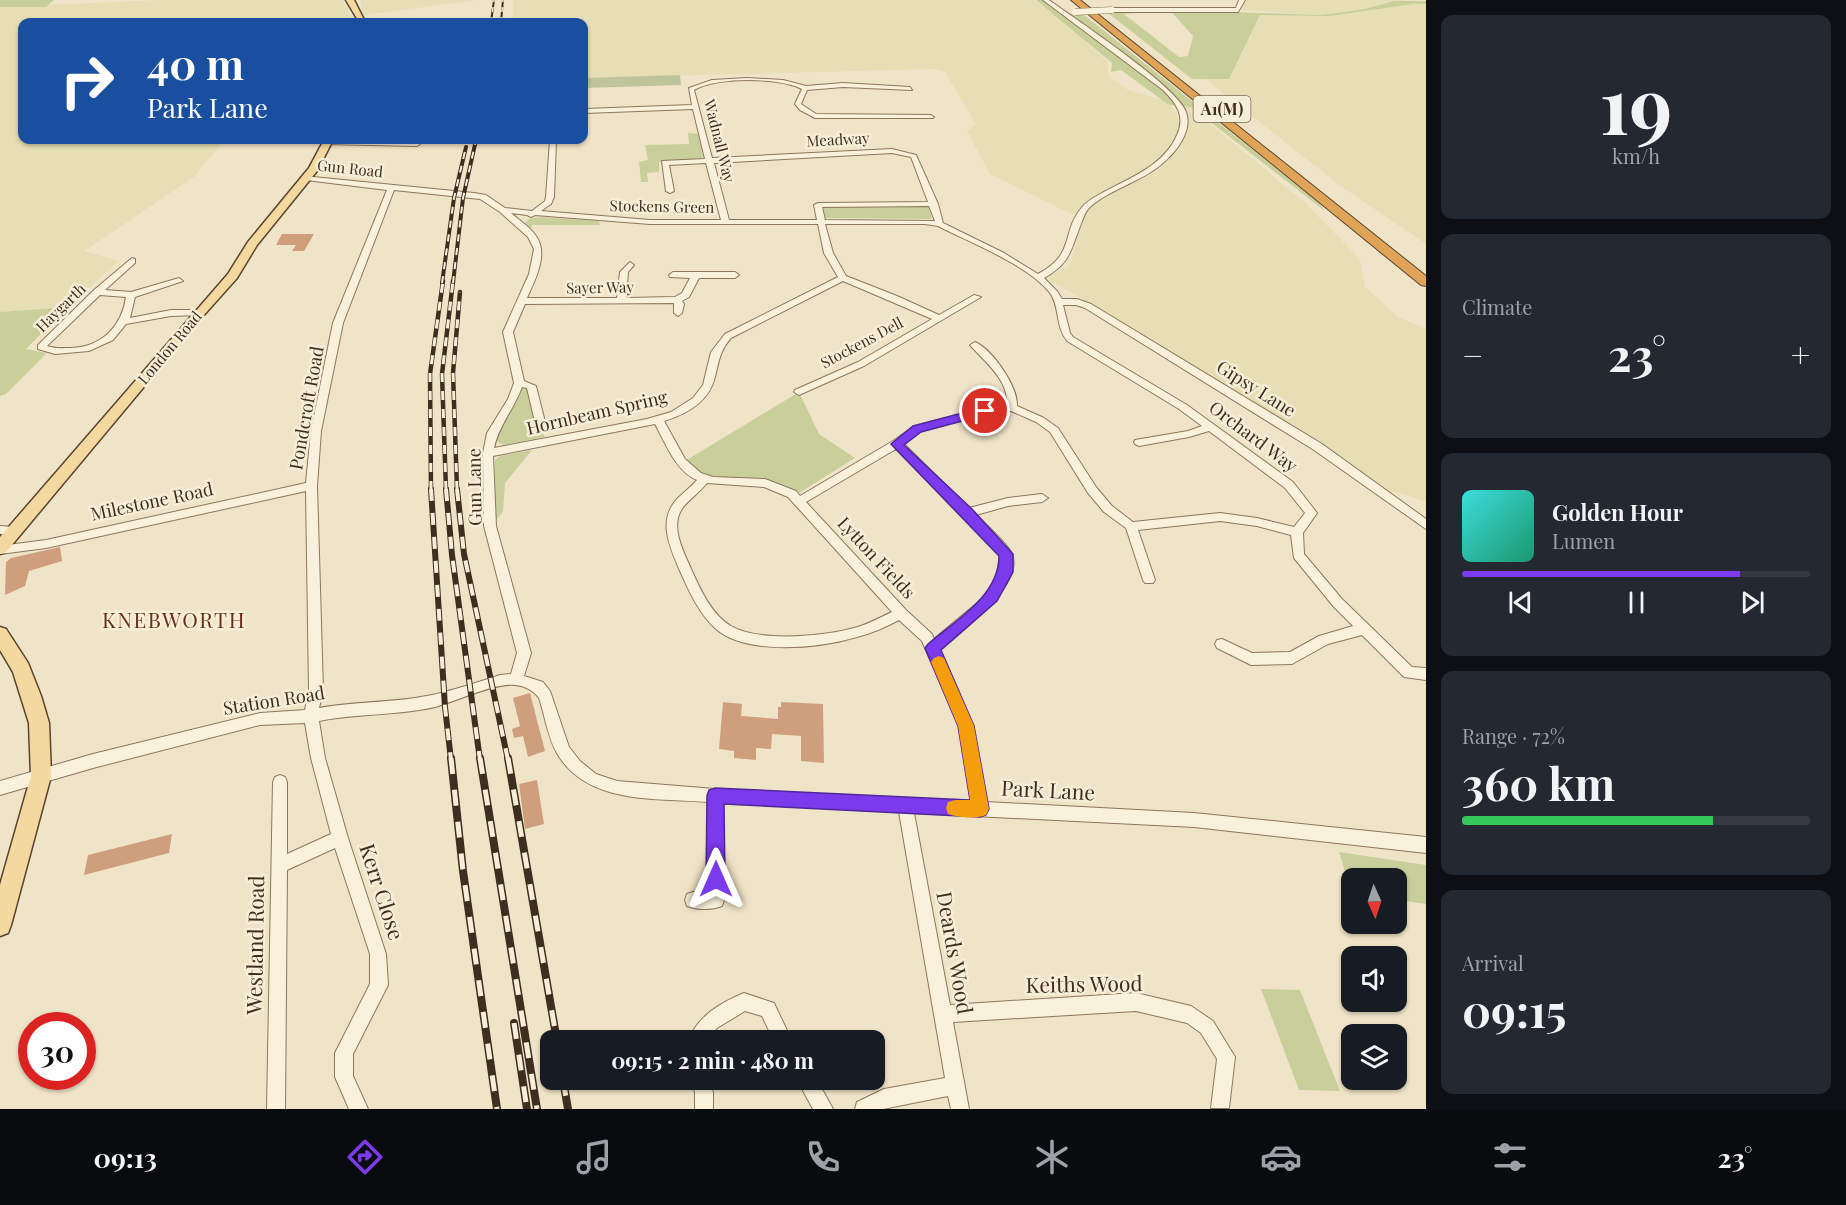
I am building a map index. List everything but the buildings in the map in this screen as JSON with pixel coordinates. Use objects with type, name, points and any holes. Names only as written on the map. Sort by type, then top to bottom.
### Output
[{"type":"highway","name":"A1(M)","points":[[1075,0],[1426,282]]},
{"type":"highway","name":"A1(M)","points":[[1084,0],[1426,270]]},
{"type":"main road","points":[[350,0],[360,18]]},
{"type":"main road","name":"London Road","points":[[0,549],[199,313],[233,276],[252,244],[306,178],[325,144]]},
{"type":"main road","points":[[0,634],[21,669],[32,696],[39,723],[41,777],[0,925]]},
{"type":"street","points":[[1046,0],[1165,89],[1182,107],[1185,129],[1173,150],[1158,166],[1086,207],[1081,213],[1067,255],[1057,267],[1039,277],[1059,302]]},
{"type":"street","points":[[1061,12],[1238,10],[1242,0]]},
{"type":"street","name":"Wadnall Way","points":[[725,221],[691,89],[696,84],[771,79],[791,82],[805,88]]},
{"type":"street","points":[[910,88],[843,85],[805,88],[798,104],[815,116],[932,117]]},
{"type":"street","points":[[588,111],[696,107]]},
{"type":"street","points":[[518,225],[548,202],[553,144]]},
{"type":"street","name":"Meadway","points":[[710,161],[892,150],[914,156],[934,204]]},
{"type":"street","points":[[670,191],[665,163],[710,161]]},
{"type":"street","name":"Gun Road","points":[[306,178],[474,195],[483,197],[503,210]]},
{"type":"street","name":"Pondcroft Road","points":[[311,716],[316,690],[311,486],[316,431],[338,323],[392,187]]},
{"type":"street","points":[[843,278],[831,264],[818,205],[934,204],[940,224]]},
{"type":"street","points":[[503,210],[536,240],[538,249],[533,274],[508,332],[519,383],[531,386],[541,426]]},
{"type":"street","name":"Stockens Green","points":[[503,210],[650,222],[821,220],[940,224],[1039,277]]},
{"type":"street","points":[[97,292],[132,261]]},
{"type":"street","points":[[621,301],[624,272],[630,265]]},
{"type":"street","points":[[673,275],[735,275]]},
{"type":"street","points":[[678,313],[680,304],[677,300],[686,296],[696,275]]},
{"type":"street","name":"Stockens Dell","points":[[843,278],[937,318]]},
{"type":"street","name":"Hornbeam Spring","points":[[488,453],[657,419],[685,409],[702,395],[710,379],[715,350],[728,336],[843,278]]},
{"type":"street","points":[[179,281],[131,295],[124,322],[171,313],[199,313]]},
{"type":"street","name":"Haygarth","points":[[124,322],[111,337],[87,350],[47,351],[41,347],[97,292],[131,295]]},
{"type":"street","name":"Stockens Dell","points":[[800,392],[861,364],[937,318],[977,297]]},
{"type":"street","name":"Sayer Way","points":[[523,301],[677,300]]},
{"type":"street","name":"Orchard Way","points":[[1059,302],[1060,326],[1070,339],[1176,403],[1290,485],[1311,513],[1297,532]]},
{"type":"street","name":"Gipsy Lane","points":[[1059,302],[1077,302],[1088,306],[1202,374],[1318,447],[1426,525]]},
{"type":"street","points":[[975,345],[997,368],[1012,398],[1012,408]]},
{"type":"street","name":"Gun Lane","points":[[516,679],[524,653],[490,526],[488,453],[492,434],[513,399],[519,383]]},
{"type":"street","points":[[800,501],[897,444],[917,429],[985,411],[1012,408],[1040,420],[1054,430],[1092,490],[1108,508],[1131,526],[1149,580]]},
{"type":"street","points":[[657,419],[681,461],[692,473],[704,479],[678,505],[671,524],[691,581],[712,615],[726,629],[743,636],[765,639],[819,639],[868,628],[901,614]]},
{"type":"street","points":[[1139,442],[1189,434],[1210,427]]},
{"type":"street","points":[[897,444],[1006,554],[1006,572],[992,597],[933,648]]},
{"type":"street","name":"Lytton Fields","points":[[704,479],[765,483],[784,490],[800,501],[901,614],[927,638],[966,726],[980,809]]},
{"type":"street","name":"Milestone Road","points":[[0,549],[46,544],[311,486]]},
{"type":"street","points":[[967,513],[1008,502],[1042,498]]},
{"type":"street","points":[[1131,526],[1220,517],[1257,522],[1297,532],[1298,555],[1363,628],[1409,673],[1426,674]]},
{"type":"street","points":[[0,530],[14,531]]},
{"type":"street","points":[[1222,644],[1251,659],[1292,658],[1324,640],[1363,628]]},
{"type":"street","name":"Station Road","points":[[0,788],[260,719],[399,706],[434,700],[500,681],[516,679]]},
{"type":"street","name":"Park Lane","points":[[516,679],[538,686],[544,695],[563,750],[575,766],[591,779],[632,790],[1194,820],[1426,845]]},
{"type":"street","name":"Kerr Close","points":[[311,716],[318,758],[340,838],[378,954],[379,985],[344,1053],[344,1077],[359,1109]]},
{"type":"street","name":"Westland Road","points":[[276,1109],[280,782]]},
{"type":"street","points":[[693,900],[716,900],[715,796]]},
{"type":"street","name":"Deards Wood","points":[[905,806],[960,1109]]},
{"type":"street","points":[[280,865],[340,838]]},
{"type":"street","points":[[703,1030],[718,1016],[744,1002],[768,1009],[778,1030]]},
{"type":"street","name":"Keiths Wood","points":[[942,1014],[1136,1002],[1191,1016],[1207,1027],[1226,1057],[1220,1108]]},
{"type":"street","points":[[864,1109],[884,1098],[955,1085]]},
{"type":"street","points":[[703,1090],[704,1109]]},
{"type":"street","points":[[812,1090],[824,1109]]},
{"type":"shaded area","points":[[159,0],[343,0],[352,18],[18,18],[18,144],[221,144],[194,177],[84,251],[119,261],[68,307],[0,312],[0,7]]},
{"type":"shaded area","points":[[360,0],[478,0],[363,15]]},
{"type":"shaded area","points":[[513,0],[1034,0],[1056,16],[1107,61],[1109,76],[1128,90],[1162,100],[1172,107],[1179,118],[1179,130],[1166,151],[1154,163],[1085,202],[1073,215],[990,174],[967,131],[976,124],[945,72],[935,69],[588,78],[588,18],[513,18]]},
{"type":"shaded area","points":[[1245,0],[1426,0],[1394,1],[1365,9],[1322,15],[1242,10]]},
{"type":"shaded area","points":[[1426,4],[1426,244],[1342,187],[1205,79],[1229,79],[1260,15],[1330,16]]},
{"type":"shaded area","points":[[1184,107],[1190,107],[1304,202],[1360,259],[1365,287],[1398,317],[1426,329],[1426,502],[1400,493],[1377,492],[1359,472],[1218,381],[1110,319],[1095,306],[1049,280],[1050,276],[1068,267],[1072,260],[1083,213],[1096,202],[1166,164],[1188,131]]},
{"type":"green space","points":[[0,0],[54,0],[46,7],[0,7]]},
{"type":"green space","points":[[1036,0],[1042,0],[1060,14],[1083,14],[1318,202],[1325,211],[1191,107],[1169,105],[1121,70],[1111,72],[1112,63]]},
{"type":"green space","points":[[1394,1],[1426,1],[1426,4],[1330,16],[1260,15],[1229,79],[1192,79],[1108,13],[1162,11],[1124,14],[1179,57],[1188,56],[1193,36],[1170,10],[1322,15],[1365,9]]},
{"type":"green space","points":[[680,75],[681,85],[588,88],[588,78]]},
{"type":"green space","points":[[688,133],[699,134],[703,158],[659,162],[659,172],[647,173],[648,182],[641,182],[639,162],[648,160],[645,145],[689,144]]},
{"type":"green space","points":[[928,206],[932,219],[824,218],[822,207]]},
{"type":"green space","points":[[540,217],[599,221],[600,225],[532,225],[531,231],[524,224],[529,219]]},
{"type":"green space","points":[[68,307],[26,349],[47,353],[6,394],[0,396],[0,312]]},
{"type":"green space","points":[[522,387],[527,388],[536,430],[543,430],[544,437],[503,445],[495,440],[496,433]]},
{"type":"green space","points":[[799,392],[819,434],[855,458],[799,493],[769,481],[714,476],[685,461]]},
{"type":"green space","points":[[532,450],[505,483],[503,512],[494,522],[495,460],[500,456]]},
{"type":"green space","points":[[1339,852],[1426,865],[1426,904],[1407,901],[1407,868],[1344,868]]},
{"type":"green space","points":[[1261,989],[1300,990],[1340,1091],[1299,1090]]},
{"type":"railway","points":[[492,18],[494,0]]},
{"type":"railway","points":[[501,18],[503,0]]},
{"type":"railway","points":[[453,283],[463,198],[475,144]]},
{"type":"railway","points":[[442,283],[454,198],[466,147]]},
{"type":"railway","points":[[431,490],[430,374],[443,281]]},
{"type":"railway","points":[[446,490],[442,374],[453,281]]},
{"type":"railway","points":[[457,490],[453,373],[460,292]]},
{"type":"railway","points":[[431,489],[445,707],[451,760]]},
{"type":"railway","points":[[446,489],[452,555],[480,760]]},
{"type":"railway","points":[[457,489],[464,554],[508,760]]},
{"type":"railway","points":[[451,758],[463,871],[497,1109]]},
{"type":"railway","points":[[480,758],[537,1109]]},
{"type":"railway","points":[[508,758],[555,1030]]},
{"type":"railway","points":[[514,1023],[527,1109]]},
{"type":"railway","points":[[565,1090],[568,1109]]},
{"type":"slow traffic","points":[[939,662],[966,726],[980,809],[955,808]]},
{"type":"district","name":"KNEBWORTH","points":[[174,621]]},
{"type":"route","points":[[716,879],[715,796],[980,809],[966,726],[933,648],[992,597],[1006,572],[1006,554],[897,444],[917,429],[985,411]]}]
